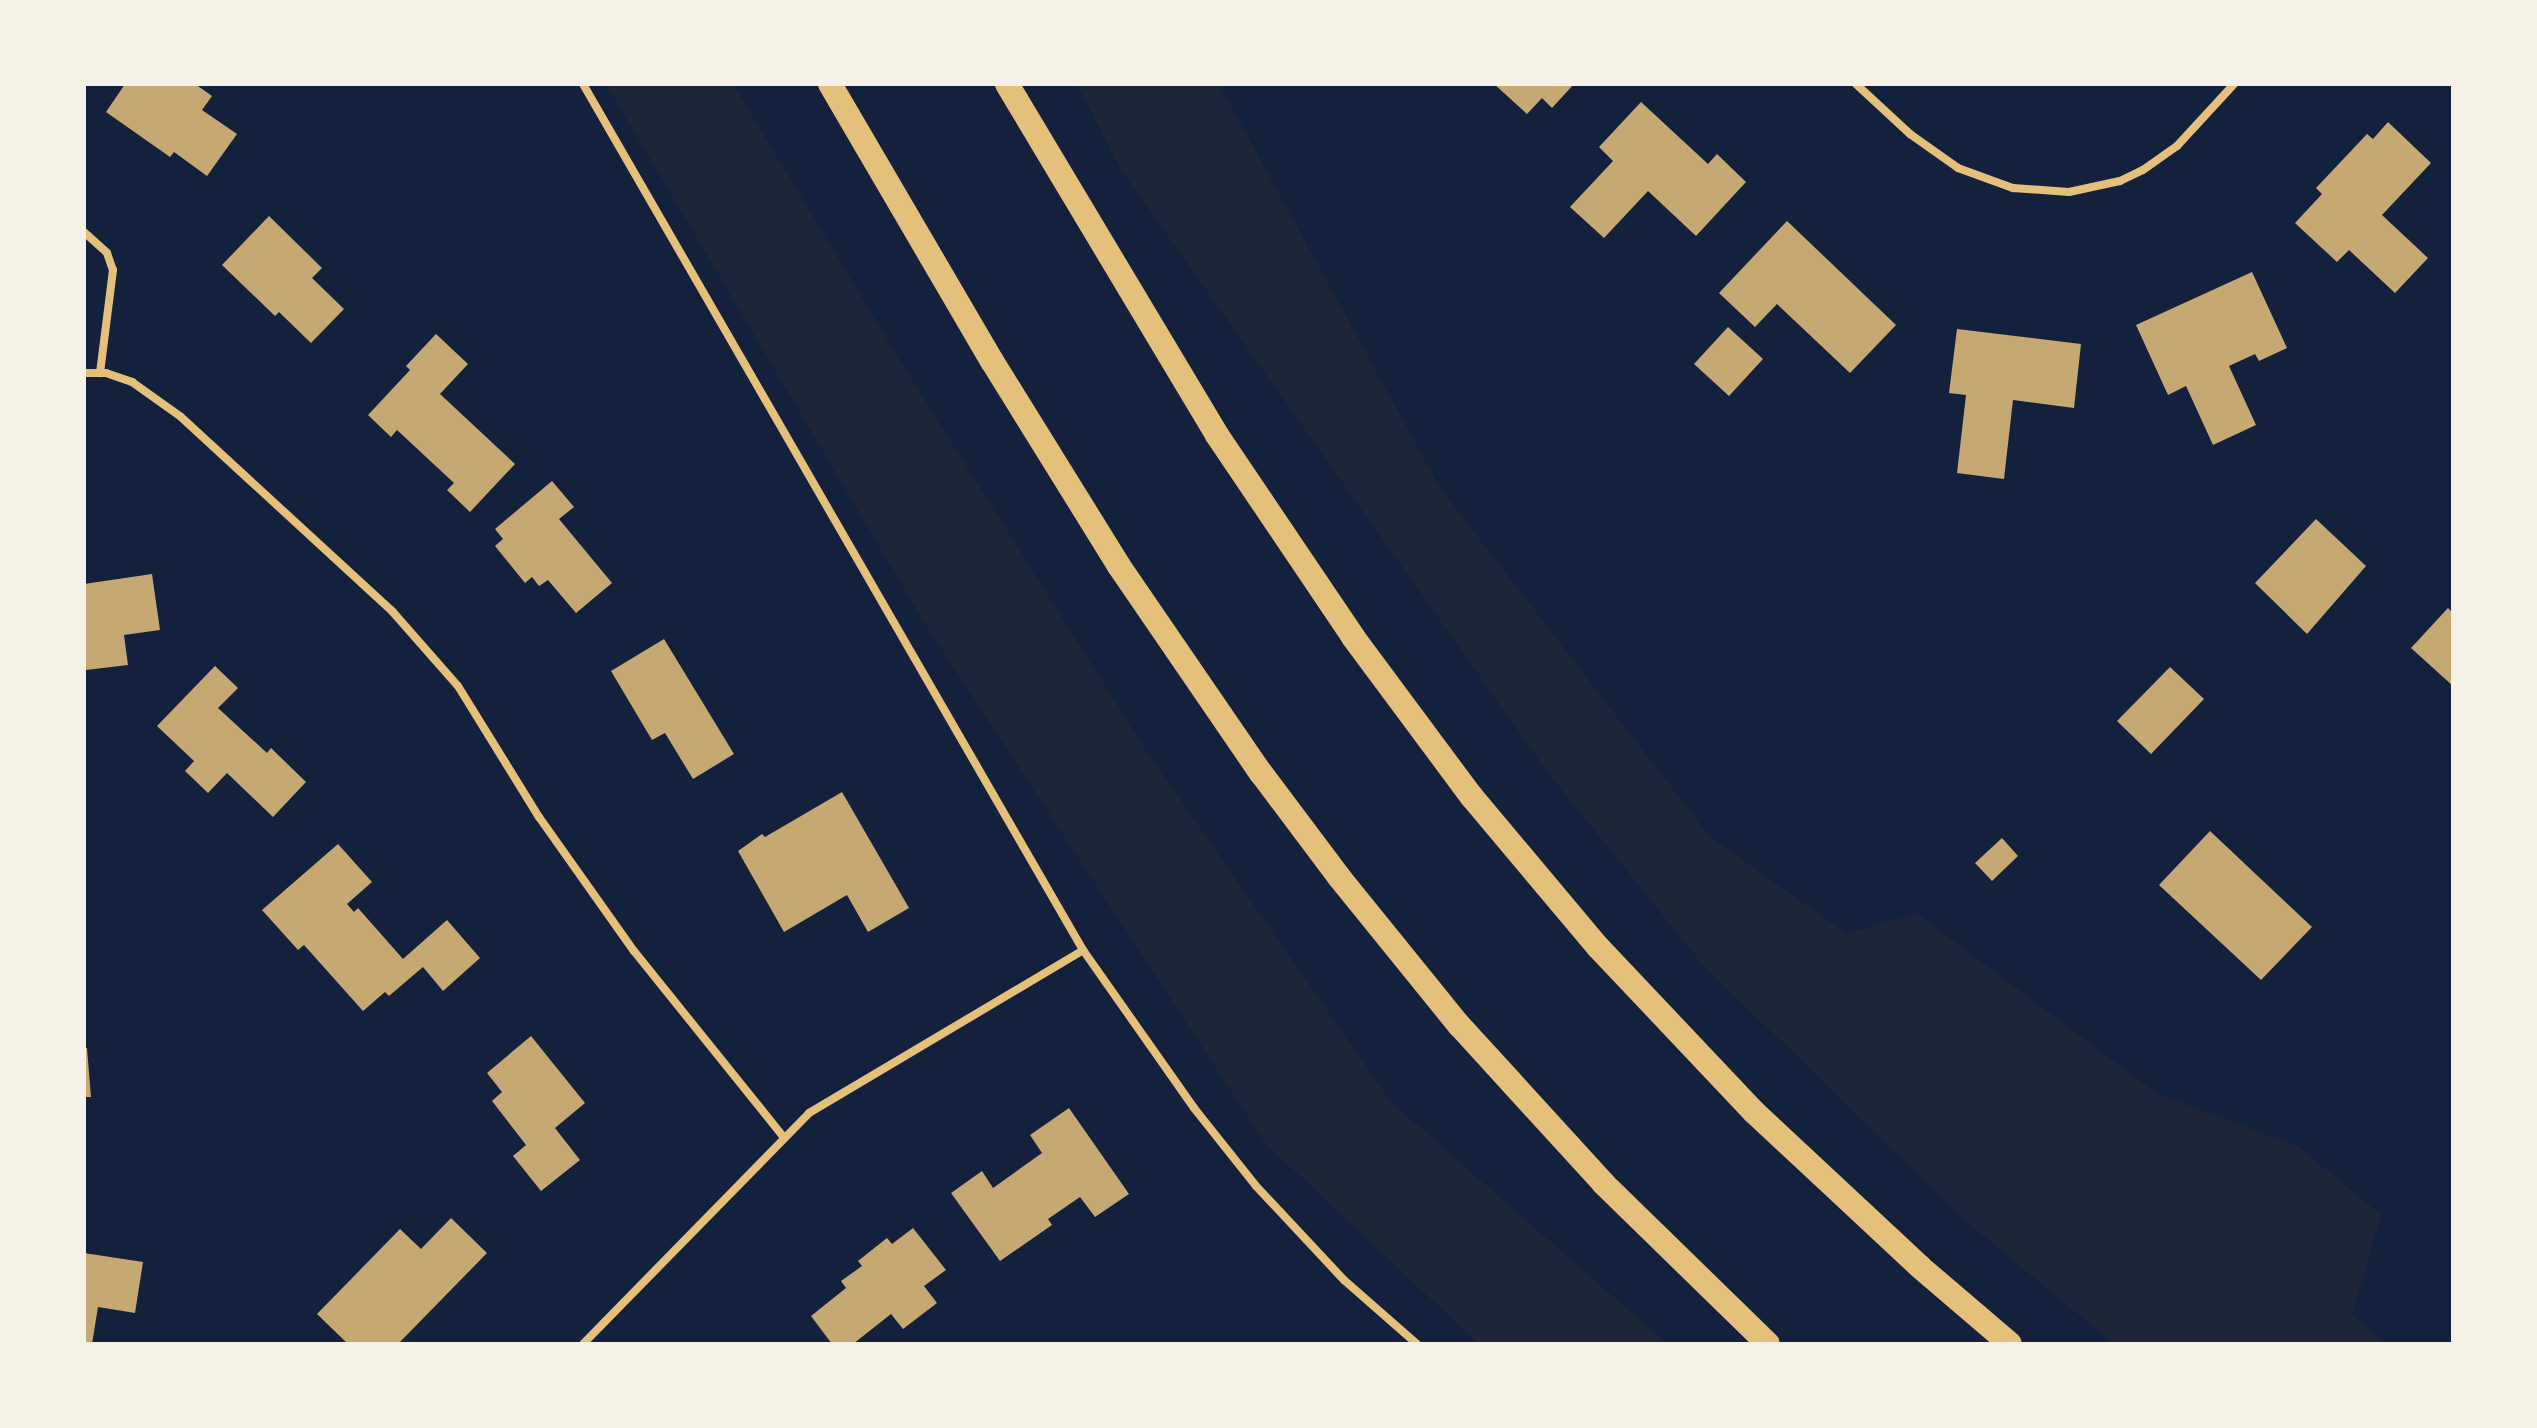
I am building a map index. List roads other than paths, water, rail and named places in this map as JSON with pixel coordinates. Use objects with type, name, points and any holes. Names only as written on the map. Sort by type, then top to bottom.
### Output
[{"type":"highway","points":[[830,84],[992,361],[1119,566],[1269,784],[1339,877],[1459,1025],[1604,1184],[1768,1344]]},
{"type":"highway","points":[[1007,84],[1217,435],[1353,637],[1472,797],[1598,947],[1754,1112],[1920,1267],[2010,1344]]},
{"type":"street","points":[[583,84],[1083,950],[1194,1108],[1256,1186],[1344,1280],[1417,1344]]},
{"type":"street","points":[[1856,84],[1910,134],[1958,168],[2013,188],[2069,192],[2120,181],[2143,170],[2177,146],[2234,84]]},
{"type":"street","points":[[84,232],[107,253],[113,270],[100,373]]},
{"type":"street","points":[[84,373],[100,373],[132,382],[181,417],[392,611],[458,686],[539,817],[634,951],[783,1136]]},
{"type":"street","points":[[583,1344],[783,1136],[809,1113],[1083,950]]}]
